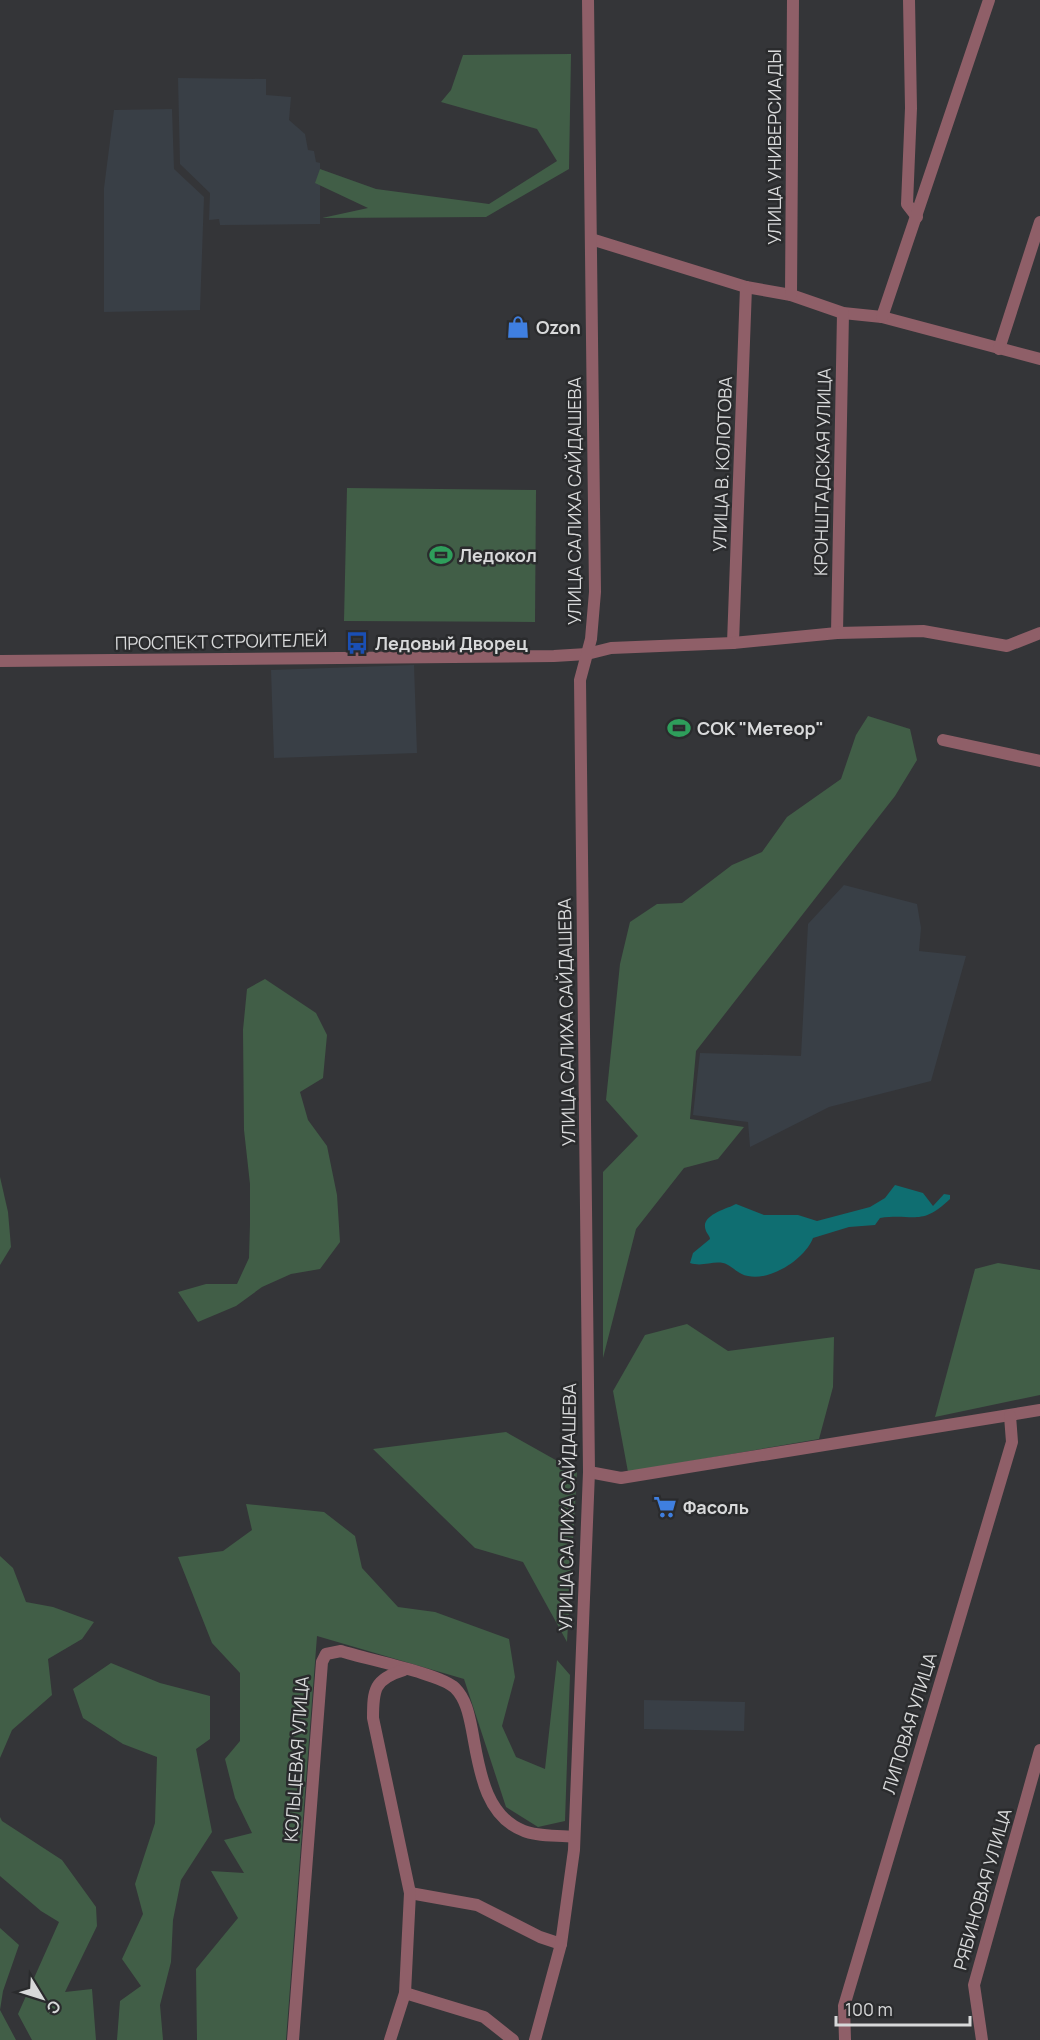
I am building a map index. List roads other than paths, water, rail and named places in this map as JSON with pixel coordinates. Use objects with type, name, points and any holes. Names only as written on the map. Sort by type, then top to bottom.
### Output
[{"type":"street","name":"УЛИЦА САЛИХА САЙДАШЕВА","points":[[535,2040],[561,1944],[574,1837],[589,1472],[580,680],[594,619],[595,592],[588,0]]},
{"type":"street","name":"УЛИЦА УНИВЕРСИАДЫ","points":[[791,295],[793,0]]},
{"type":"street","points":[[909,0],[911,108],[907,204],[917,217]]},
{"type":"street","points":[[882,317],[989,0]]},
{"type":"street","points":[[999,350],[1040,222]]},
{"type":"street","points":[[591,239],[746,286],[791,295],[843,313],[882,317],[1040,360]]},
{"type":"street","name":"УЛИЦА В. КОЛОТОВА","points":[[733,643],[746,286]]},
{"type":"street","name":"КРОНШТАДСКАЯ УЛИЦА","points":[[837,633],[843,313]]},
{"type":"street","name":"ПРОСПЕКТ СТРОИТЕЛЕЙ","points":[[0,661],[587,654],[611,648],[733,643],[837,633],[924,631],[1007,646],[1040,633]]},
{"type":"street","points":[[943,740],[1040,761]]},
{"type":"street","points":[[589,1472],[621,1478],[1040,1410]]},
{"type":"street","name":"ЛИПОВАЯ УЛИЦА","points":[[845,2040],[844,2006],[1012,1442],[1010,1416]]},
{"type":"street","name":"КОЛЬЦЕВАЯ УЛИЦА","points":[[293,2040],[322,1662],[331,1651],[342,1651],[436,1678],[453,1686],[462,1697],[486,1790],[494,1808],[506,1820],[525,1832],[574,1837]]},
{"type":"street","points":[[390,2040],[405,1993],[410,1893],[373,1718],[373,1695],[378,1685],[388,1675],[405,1670]]},
{"type":"street","name":"РЯБИНОВАЯ УЛИЦА","points":[[982,2040],[974,1985],[1040,1750]]},
{"type":"street","points":[[410,1893],[477,1905],[540,1937],[561,1944]]},
{"type":"street","points":[[405,1993],[484,2017],[513,2040]]},
{"type":"water","points":[[895,1185],[923,1193],[933,1206],[944,1194],[950,1195],[950,1199],[940,1208],[924,1216],[880,1218],[875,1225],[849,1227],[813,1238],[803,1254],[795,1261],[767,1275],[757,1277],[744,1275],[723,1263],[690,1263],[693,1253],[710,1239],[706,1231],[706,1221],[715,1213],[736,1204],[764,1215],[798,1215],[817,1221],[870,1207],[885,1198]]},
{"type":"place","name":"Ozon","points":[[518,327]]},
{"type":"place","name":"Ледокол","points":[[441,555]]},
{"type":"place","name":"Ледовый Дворец","points":[[357,643]]},
{"type":"place","name":"СОК \"Метеор\"","points":[[679,728]]},
{"type":"place","name":"Фасоль","points":[[665,1507]]}]
